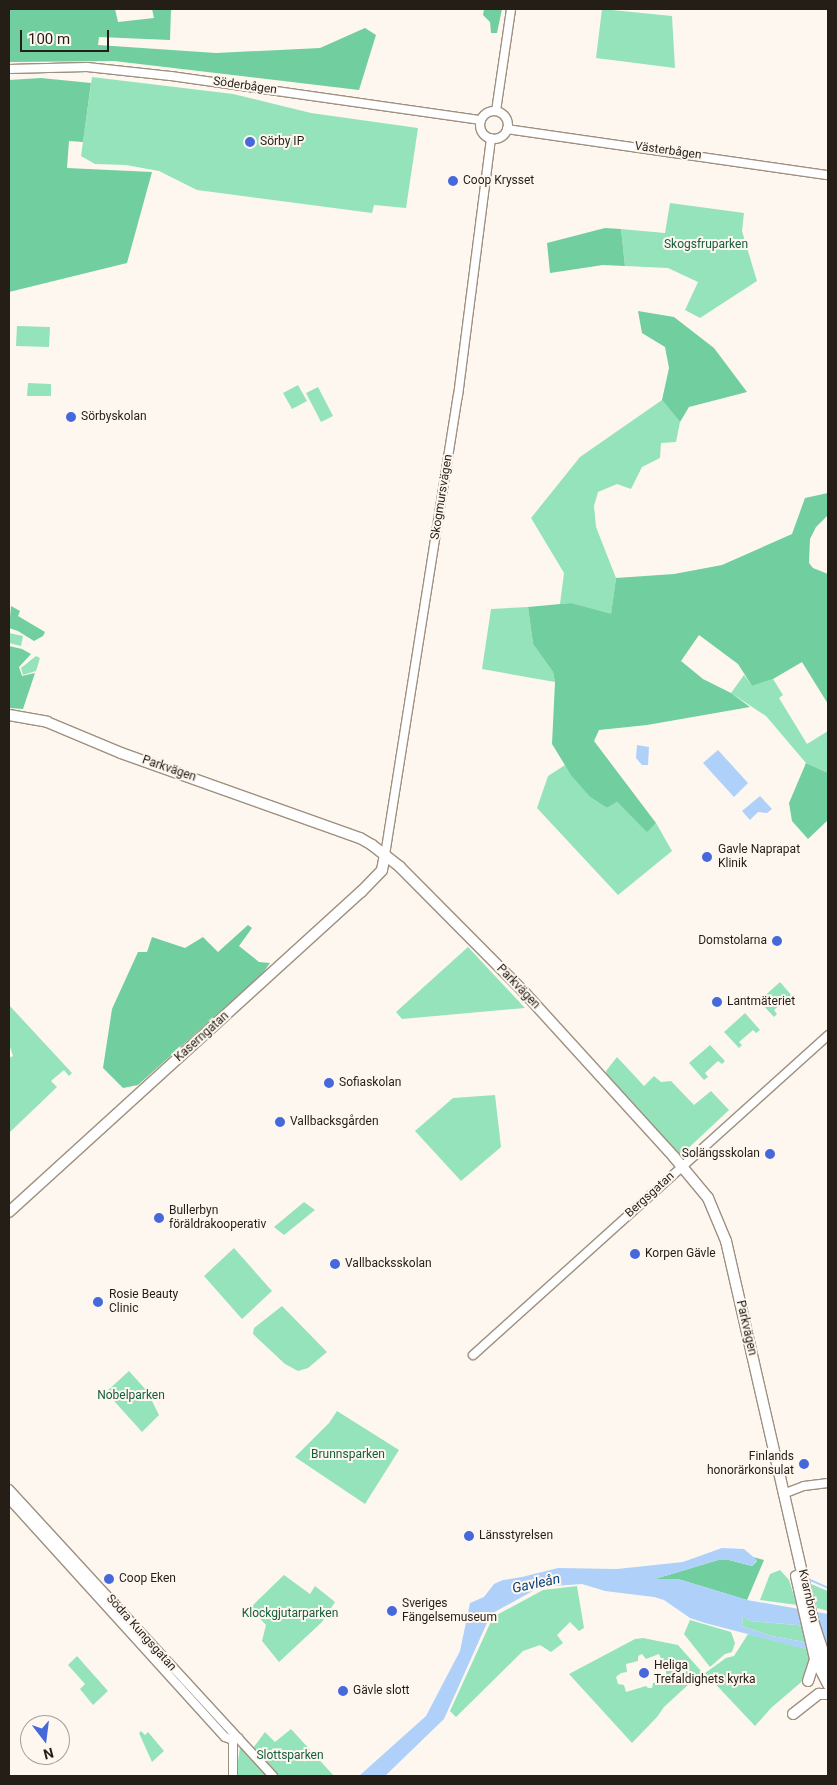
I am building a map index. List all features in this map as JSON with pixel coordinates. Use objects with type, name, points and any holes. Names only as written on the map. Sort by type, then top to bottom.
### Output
[{"type":"main road","name":"Parkvägen","points":[[9,715],[47,722],[121,753],[360,838],[385,855],[524,992],[682,1166],[708,1198],[726,1240],[796,1558]]},
{"type":"main road","name":"Kaserngatan","points":[[9,1212],[361,892],[382,870],[385,855]]},
{"type":"main road","name":"Kvarnbron","points":[[796,1558],[814,1624],[818,1669]]},
{"type":"main road","points":[[818,1669],[827,1681]]},
{"type":"main road","points":[[818,1669],[827,1681]]},
{"type":"main road","points":[[817,1688],[827,1681]]},
{"type":"main road","points":[[793,1714],[819,1694],[828,1694]]},
{"type":"street","points":[[496,111],[512,9]]},
{"type":"street","name":"Söderbågen","points":[[9,69],[87,67],[171,76],[481,120]]},
{"type":"street","points":[[496,111],[507,120],[507,129],[502,136],[491,138],[483,134],[481,120],[489,112],[496,111]]},
{"type":"street","name":"Västerbågen","points":[[507,129],[828,175]]},
{"type":"street","name":"Skogmursvägen","points":[[385,855],[391,829],[457,406],[491,138]]},
{"type":"street","name":"Bergsgatan","points":[[472,1355],[828,1035]]},
{"type":"street","points":[[783,1494],[804,1486],[828,1483]]},
{"type":"street","name":"Södra Kungsgatan","points":[[9,1489],[210,1710],[232,1738]]},
{"type":"street","name":"Södra Kungsgatan","points":[[9,1499],[232,1738],[273,1776]]},
{"type":"street","points":[[232,1738],[233,1776]]},
{"type":"green space","points":[[9,9],[115,9],[118,22],[154,18],[152,9],[171,9],[170,40],[99,37],[98,45],[216,53],[320,48],[365,28],[376,35],[359,90],[114,61],[9,62]]},
{"type":"green space","points":[[484,9],[502,9],[497,33],[491,33],[490,22],[483,15]]},
{"type":"green space","points":[[602,9],[672,16],[675,68],[596,58]]},
{"type":"green space","name":"Sörby IP","points":[[92,77],[233,94],[311,113],[418,128],[406,208],[374,205],[372,213],[197,190],[159,171],[126,165],[95,164],[81,156]]},
{"type":"green space","points":[[41,78],[91,83],[83,142],[69,141],[67,168],[152,172],[127,263],[9,292],[9,80]]},
{"type":"green space","name":"Skogsfruparken","points":[[670,203],[744,213],[742,231],[757,281],[700,318],[685,310],[698,282],[668,268],[625,266],[621,229],[665,233]]},
{"type":"green space","points":[[605,228],[621,229],[625,266],[603,265],[550,273],[547,243]]},
{"type":"green space","points":[[638,311],[674,317],[714,348],[747,392],[689,407],[680,422],[662,400],[669,368],[665,347],[642,333]]},
{"type":"green space","points":[[17,326],[50,327],[49,347],[16,346]]},
{"type":"green space","points":[[28,383],[51,384],[51,396],[27,396]]},
{"type":"green space","points":[[298,385],[307,401],[292,409],[283,393]]},
{"type":"green space","points":[[318,387],[333,416],[321,422],[306,393]]},
{"type":"green space","points":[[662,400],[680,422],[676,442],[661,443],[660,458],[642,467],[631,489],[617,484],[598,492],[594,506],[596,527],[616,578],[611,615],[571,603],[560,604],[564,573],[531,518],[580,457]]},
{"type":"green space","points":[[828,493],[828,515],[816,527],[810,539],[809,563],[813,568],[828,574],[828,704],[802,662],[773,679],[752,686],[738,664],[699,635],[681,661],[703,679],[731,693],[750,707],[647,725],[599,730],[594,741],[656,823],[647,832],[617,802],[607,808],[590,797],[571,775],[552,744],[555,682],[553,672],[533,644],[528,607],[571,603],[611,614],[616,578],[674,574],[722,565],[792,534],[805,498]]},
{"type":"green space","points":[[11,606],[20,611],[18,616],[45,632],[43,636],[34,641],[9,628]]},
{"type":"green space","points":[[528,607],[533,644],[553,672],[555,682],[482,669],[491,609]]},
{"type":"green space","points":[[9,633],[23,636],[21,646],[9,643]]},
{"type":"green space","points":[[9,646],[22,649],[31,654],[19,667],[22,676],[35,673],[23,709],[9,708]]},
{"type":"green space","points":[[36,656],[40,658],[36,671],[23,675],[21,668]]},
{"type":"green space","points":[[744,675],[752,686],[773,679],[783,695],[779,698],[807,744],[828,731],[828,773],[806,763],[766,716],[731,693]]},
{"type":"green space","points":[[806,763],[828,773],[828,820],[808,839],[792,821],[789,803]]},
{"type":"green space","points":[[565,765],[590,797],[607,808],[617,802],[647,831],[656,823],[672,851],[618,895],[537,808],[548,776]]},
{"type":"green space","points":[[248,925],[252,928],[239,946],[259,962],[270,963],[263,973],[138,1085],[123,1088],[103,1068],[112,1009],[138,952],[147,952],[152,937],[185,948],[203,937],[218,952]]},
{"type":"green space","points":[[468,947],[525,1008],[402,1019],[396,1012]]},
{"type":"green space","points":[[780,982],[794,998],[791,1001],[788,998],[774,1010],[777,1014],[774,1017],[759,1001]]},
{"type":"green space","points":[[9,1005],[72,1073],[69,1076],[64,1070],[51,1081],[57,1087],[9,1133],[9,1058],[13,1056],[9,1044]]},
{"type":"green space","points":[[745,1013],[760,1030],[756,1033],[753,1030],[739,1042],[742,1045],[739,1048],[724,1032]]},
{"type":"green space","points":[[710,1045],[725,1061],[722,1064],[718,1061],[705,1073],[708,1077],[704,1080],[689,1063]]},
{"type":"green space","points":[[617,1057],[644,1086],[654,1076],[661,1082],[671,1081],[694,1105],[711,1091],[729,1110],[680,1156],[607,1076],[606,1071]]},
{"type":"green space","points":[[495,1095],[501,1147],[461,1181],[415,1131],[453,1098]]},
{"type":"green space","points":[[304,1202],[315,1210],[284,1235],[274,1227]]},
{"type":"green space","points":[[234,1248],[272,1291],[242,1319],[204,1276]]},
{"type":"green space","points":[[282,1306],[327,1352],[308,1368],[298,1371],[285,1364],[253,1334],[254,1328]]},
{"type":"green space","name":"Nobelparken","points":[[129,1371],[147,1391],[159,1415],[142,1432],[106,1392]]},
{"type":"green space","name":"Brunnsparken","points":[[337,1411],[399,1450],[365,1504],[295,1457],[329,1423]]},
{"type":"green space","points":[[753,1557],[764,1560],[747,1600],[678,1579],[655,1579],[718,1560],[729,1560],[752,1566],[757,1561]]},
{"type":"green space","points":[[780,1570],[789,1580],[797,1605],[760,1600],[770,1574]]},
{"type":"green space","name":"Klockgjutarparken","points":[[284,1575],[310,1594],[315,1586],[335,1602],[322,1622],[279,1662],[262,1641],[266,1625],[250,1608]]},
{"type":"green space","points":[[811,1584],[828,1591],[828,1611],[817,1608]]},
{"type":"green space","points":[[577,1586],[584,1628],[579,1631],[570,1622],[557,1635],[563,1643],[551,1652],[540,1645],[523,1651],[456,1717],[450,1711],[493,1617],[543,1590]]},
{"type":"green space","points":[[743,1616],[750,1621],[808,1626],[825,1636],[824,1641],[805,1642],[771,1636],[742,1626]]},
{"type":"green space","points":[[690,1620],[731,1632],[735,1643],[732,1652],[725,1654],[710,1667],[684,1634]]},
{"type":"green space","points":[[748,1634],[807,1649],[811,1663],[806,1678],[771,1708],[755,1726],[705,1673],[726,1658],[734,1656]]},
{"type":"green space","points":[[643,1638],[678,1645],[702,1672],[664,1707],[632,1743],[569,1674],[635,1639]],"holes":[[[642,1654],[646,1659],[659,1654],[662,1661],[671,1660],[671,1667],[673,1669],[666,1671],[666,1681],[653,1683],[652,1688],[646,1686],[626,1692],[624,1685],[618,1684],[616,1677],[621,1673],[627,1672],[626,1664],[638,1661],[638,1656]]]},
{"type":"green space","points":[[77,1656],[108,1691],[93,1705],[80,1689],[85,1684],[68,1665]]},
{"type":"green space","name":"Slottsparken","points":[[291,1729],[334,1776],[279,1776],[253,1748],[265,1732],[275,1742]]},
{"type":"green space","points":[[141,1731],[145,1735],[148,1732],[164,1751],[152,1762],[139,1733]]},
{"type":"green space","points":[[240,1747],[267,1776],[236,1776]]},
{"type":"water","points":[[637,745],[649,747],[648,765],[642,765],[636,758]]},
{"type":"water","points":[[718,750],[748,783],[734,797],[703,763]]},
{"type":"water","points":[[760,796],[772,809],[767,813],[758,812],[750,820],[742,811]]},
{"type":"water","name":"Gavleån","points":[[722,1548],[744,1549],[757,1560],[752,1566],[729,1560],[718,1560],[655,1579],[678,1579],[747,1600],[828,1614],[828,1653],[705,1623],[690,1618],[664,1600],[654,1597],[605,1591],[582,1584],[540,1587],[491,1614],[444,1719],[385,1776],[359,1776],[426,1716],[460,1651],[470,1603],[484,1597],[494,1584],[503,1580],[558,1568],[617,1569],[683,1562]],"holes":[[[743,1616],[750,1621],[808,1626],[825,1636],[824,1641],[805,1642],[771,1636],[742,1626]]]},
{"type":"waterway","points":[[808,1579],[828,1588]]},
{"type":"place","name":"Sörby IP","points":[[250,142]]},
{"type":"place","name":"Coop Krysset","points":[[453,181]]},
{"type":"place","name":"Sörbyskolan","points":[[71,417]]},
{"type":"place","name":"Gavle Naprapat Klinik","points":[[707,857]]},
{"type":"place","name":"Domstolarna","points":[[777,941]]},
{"type":"place","name":"Lantmäteriet","points":[[717,1002]]},
{"type":"place","name":"Sofiaskolan","points":[[329,1083]]},
{"type":"place","name":"Vallbacksgården","points":[[280,1122]]},
{"type":"place","name":"Solängsskolan","points":[[770,1154]]},
{"type":"place","name":"Bullerbyn föräldrakooperativ","points":[[159,1218]]},
{"type":"place","name":"Korpen Gävle","points":[[635,1254]]},
{"type":"place","name":"Vallbacksskolan","points":[[335,1264]]},
{"type":"place","name":"Rosie Beauty Clinic","points":[[98,1302]]},
{"type":"place","name":"Finlands honorärkonsulat","points":[[804,1464]]},
{"type":"place","name":"Länsstyrelsen","points":[[469,1536]]},
{"type":"place","name":"Coop Eken","points":[[109,1579]]},
{"type":"place","name":"Sveriges Fängelsemuseum","points":[[392,1611]]},
{"type":"place","name":"Heliga Trefaldighets kyrka","points":[[644,1673]]},
{"type":"place","name":"Gävle slott","points":[[343,1691]]}]
